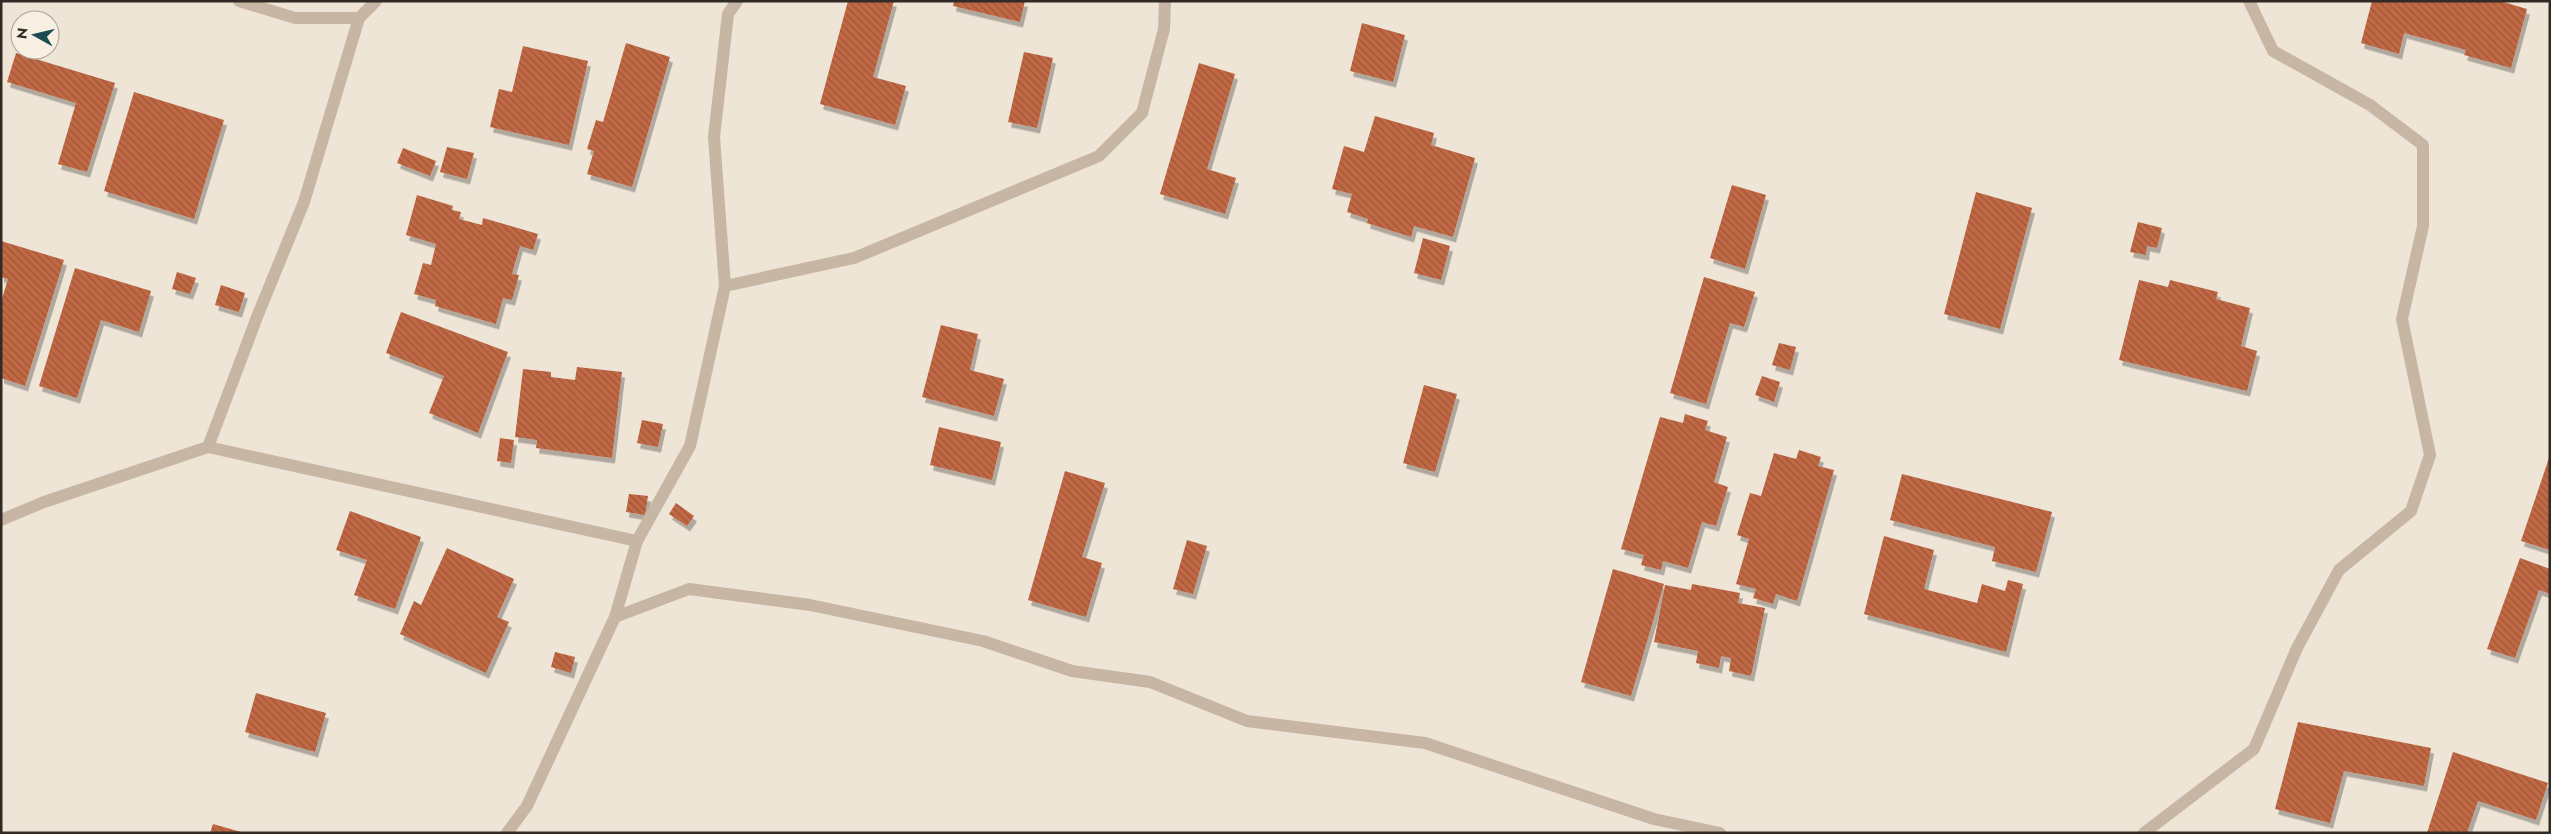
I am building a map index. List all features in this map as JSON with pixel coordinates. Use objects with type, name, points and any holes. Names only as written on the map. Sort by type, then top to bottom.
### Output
[{"type":"street","points":[[239,1],[295,18],[359,18]]},
{"type":"street","points":[[208,447],[257,316],[304,202],[359,18],[376,1]]},
{"type":"street","points":[[507,833],[526,806],[615,617],[637,541],[690,446],[725,286],[714,137],[728,14],[737,1]]},
{"type":"street","points":[[725,286],[854,258],[1099,156],[1142,114],[1164,29],[1165,1]]},
{"type":"street","points":[[2144,833],[2254,749],[2297,648],[2339,570],[2411,510],[2430,455],[2402,319],[2423,226],[2423,145],[2370,105],[2273,51],[2249,1]]},
{"type":"street","points":[[1,520],[44,502],[208,447],[637,541]]},
{"type":"street","points":[[615,617],[689,589],[810,605],[983,641],[1072,671],[1150,682],[1247,721],[1425,743],[1654,818],[1720,833]]},
{"type":"building","points":[[848,1],[894,1],[873,77],[906,86],[895,125],[820,104]]},
{"type":"building","points":[[954,1],[1025,1],[1020,22],[953,6]]},
{"type":"building","points":[[2372,1],[2500,1],[2527,9],[2511,68],[2464,55],[2466,50],[2404,33],[2399,54],[2361,43]]},
{"type":"building","points":[[1362,23],[1405,35],[1393,82],[1350,71]]},
{"type":"building","points":[[626,43],[670,57],[632,187],[587,174],[594,151],[587,149],[596,120],[603,122]]},
{"type":"building","points":[[523,46],[588,61],[569,145],[490,127],[499,89],[512,92]]},
{"type":"building","points":[[1024,52],[1053,58],[1037,128],[1008,122]]},
{"type":"building","points":[[14,60],[39,60],[115,83],[87,172],[58,164],[76,103],[7,82]]},
{"type":"building","points":[[1199,63],[1235,74],[1207,169],[1236,178],[1225,214],[1160,194]]},
{"type":"building","points":[[134,92],[224,120],[194,219],[104,191]]},
{"type":"building","points":[[1375,116],[1434,133],[1431,145],[1475,158],[1453,237],[1414,226],[1411,237],[1367,223],[1368,219],[1347,212],[1352,194],[1332,189],[1344,146],[1364,152]]},
{"type":"building","points":[[447,147],[474,153],[467,179],[440,172]]},
{"type":"building","points":[[403,148],[436,161],[430,176],[397,163]]},
{"type":"building","points":[[1732,185],[1766,195],[1745,269],[1710,258]]},
{"type":"building","points":[[1976,192],[2032,208],[2000,329],[1944,314]]},
{"type":"building","points":[[417,195],[453,206],[452,210],[461,212],[459,219],[482,225],[483,218],[538,234],[533,250],[520,246],[512,274],[519,275],[512,300],[503,298],[496,324],[435,306],[436,300],[414,294],[423,263],[431,265],[436,244],[406,235]]},
{"type":"building","points":[[2138,222],[2162,228],[2157,248],[2147,246],[2146,255],[2130,252]]},
{"type":"building","points":[[1423,238],[1450,246],[1441,280],[1414,273]]},
{"type":"building","points":[[1,241],[64,260],[25,386],[1,378],[1,302],[8,279],[1,277]]},
{"type":"building","points":[[75,268],[151,291],[139,332],[101,320],[77,398],[39,386]]},
{"type":"building","points":[[177,272],[196,278],[190,294],[172,289]]},
{"type":"building","points":[[1704,277],[1755,292],[1744,327],[1730,323],[1706,404],[1670,393]]},
{"type":"building","points":[[2139,280],[2168,287],[2170,280],[2218,292],[2216,299],[2250,308],[2241,346],[2257,351],[2247,391],[2119,360]]},
{"type":"building","points":[[221,285],[245,293],[239,312],[215,305]]},
{"type":"building","points":[[401,312],[508,352],[478,433],[429,413],[444,376],[386,353]]},
{"type":"building","points":[[941,325],[978,334],[970,370],[1004,379],[994,416],[922,397]]},
{"type":"building","points":[[1779,343],[1796,347],[1790,370],[1772,365]]},
{"type":"building","points":[[577,367],[622,372],[612,458],[536,448],[537,440],[515,437],[523,369],[551,372],[551,377],[575,380]]},
{"type":"building","points":[[1762,376],[1780,382],[1774,402],[1755,395]]},
{"type":"building","points":[[1424,385],[1457,394],[1435,472],[1403,463]]},
{"type":"building","points":[[1685,414],[1708,421],[1705,430],[1727,437],[1714,482],[1728,487],[1716,526],[1702,522],[1688,568],[1663,561],[1661,570],[1641,565],[1644,555],[1621,549],[1660,417],[1683,423]]},
{"type":"building","points":[[642,420],[663,424],[658,447],[637,443]]},
{"type":"building","points":[[939,427],[1001,442],[992,480],[930,465]]},
{"type":"building","points":[[500,438],[514,440],[511,463],[497,461]]},
{"type":"building","points":[[1799,450],[1821,457],[1818,466],[1834,470],[1797,601],[1776,594],[1773,604],[1753,598],[1756,589],[1736,584],[1749,539],[1737,535],[1750,493],[1761,496],[1774,453],[1796,459]]},
{"type":"building","points":[[2550,458],[2550,550],[2521,541]]},
{"type":"building","points":[[1065,471],[1105,483],[1082,557],[1102,563],[1086,617],[1028,600]]},
{"type":"building","points":[[1902,474],[2052,512],[2036,572],[1992,561],[1995,547],[1890,520]]},
{"type":"building","points":[[629,494],[648,496],[645,515],[626,512]]},
{"type":"building","points":[[676,503],[694,516],[687,526],[669,514]]},
{"type":"building","points":[[350,511],[421,537],[395,609],[354,595],[367,560],[336,550]]},
{"type":"building","points":[[1884,536],[1934,550],[1924,589],[1977,603],[1982,584],[2005,591],[2008,580],[2023,584],[2006,652],[1864,614]]},
{"type":"building","points":[[1187,540],[1207,546],[1193,594],[1173,589]]},
{"type":"building","points":[[447,548],[514,579],[497,617],[509,622],[486,673],[400,634],[414,601],[421,605]]},
{"type":"building","points":[[2520,558],[2550,569],[2550,594],[2539,590],[2515,658],[2487,649]]},
{"type":"building","points":[[1613,569],[1664,584],[1631,696],[1581,682]]},
{"type":"building","points":[[1692,584],[1740,593],[1738,603],[1765,608],[1751,676],[1729,671],[1731,658],[1721,656],[1719,668],[1696,663],[1698,651],[1654,642],[1665,585],[1691,590]]},
{"type":"building","points":[[555,652],[575,657],[571,673],[551,667]]},
{"type":"building","points":[[256,693],[326,713],[315,752],[245,732]]},
{"type":"building","points":[[2298,722],[2431,748],[2424,786],[2344,771],[2330,823],[2275,809]]},
{"type":"building","points":[[2453,752],[2548,783],[2536,820],[2478,801],[2467,833],[2427,833]]},
{"type":"building","points":[[213,824],[241,832],[241,833],[210,833]]}]
